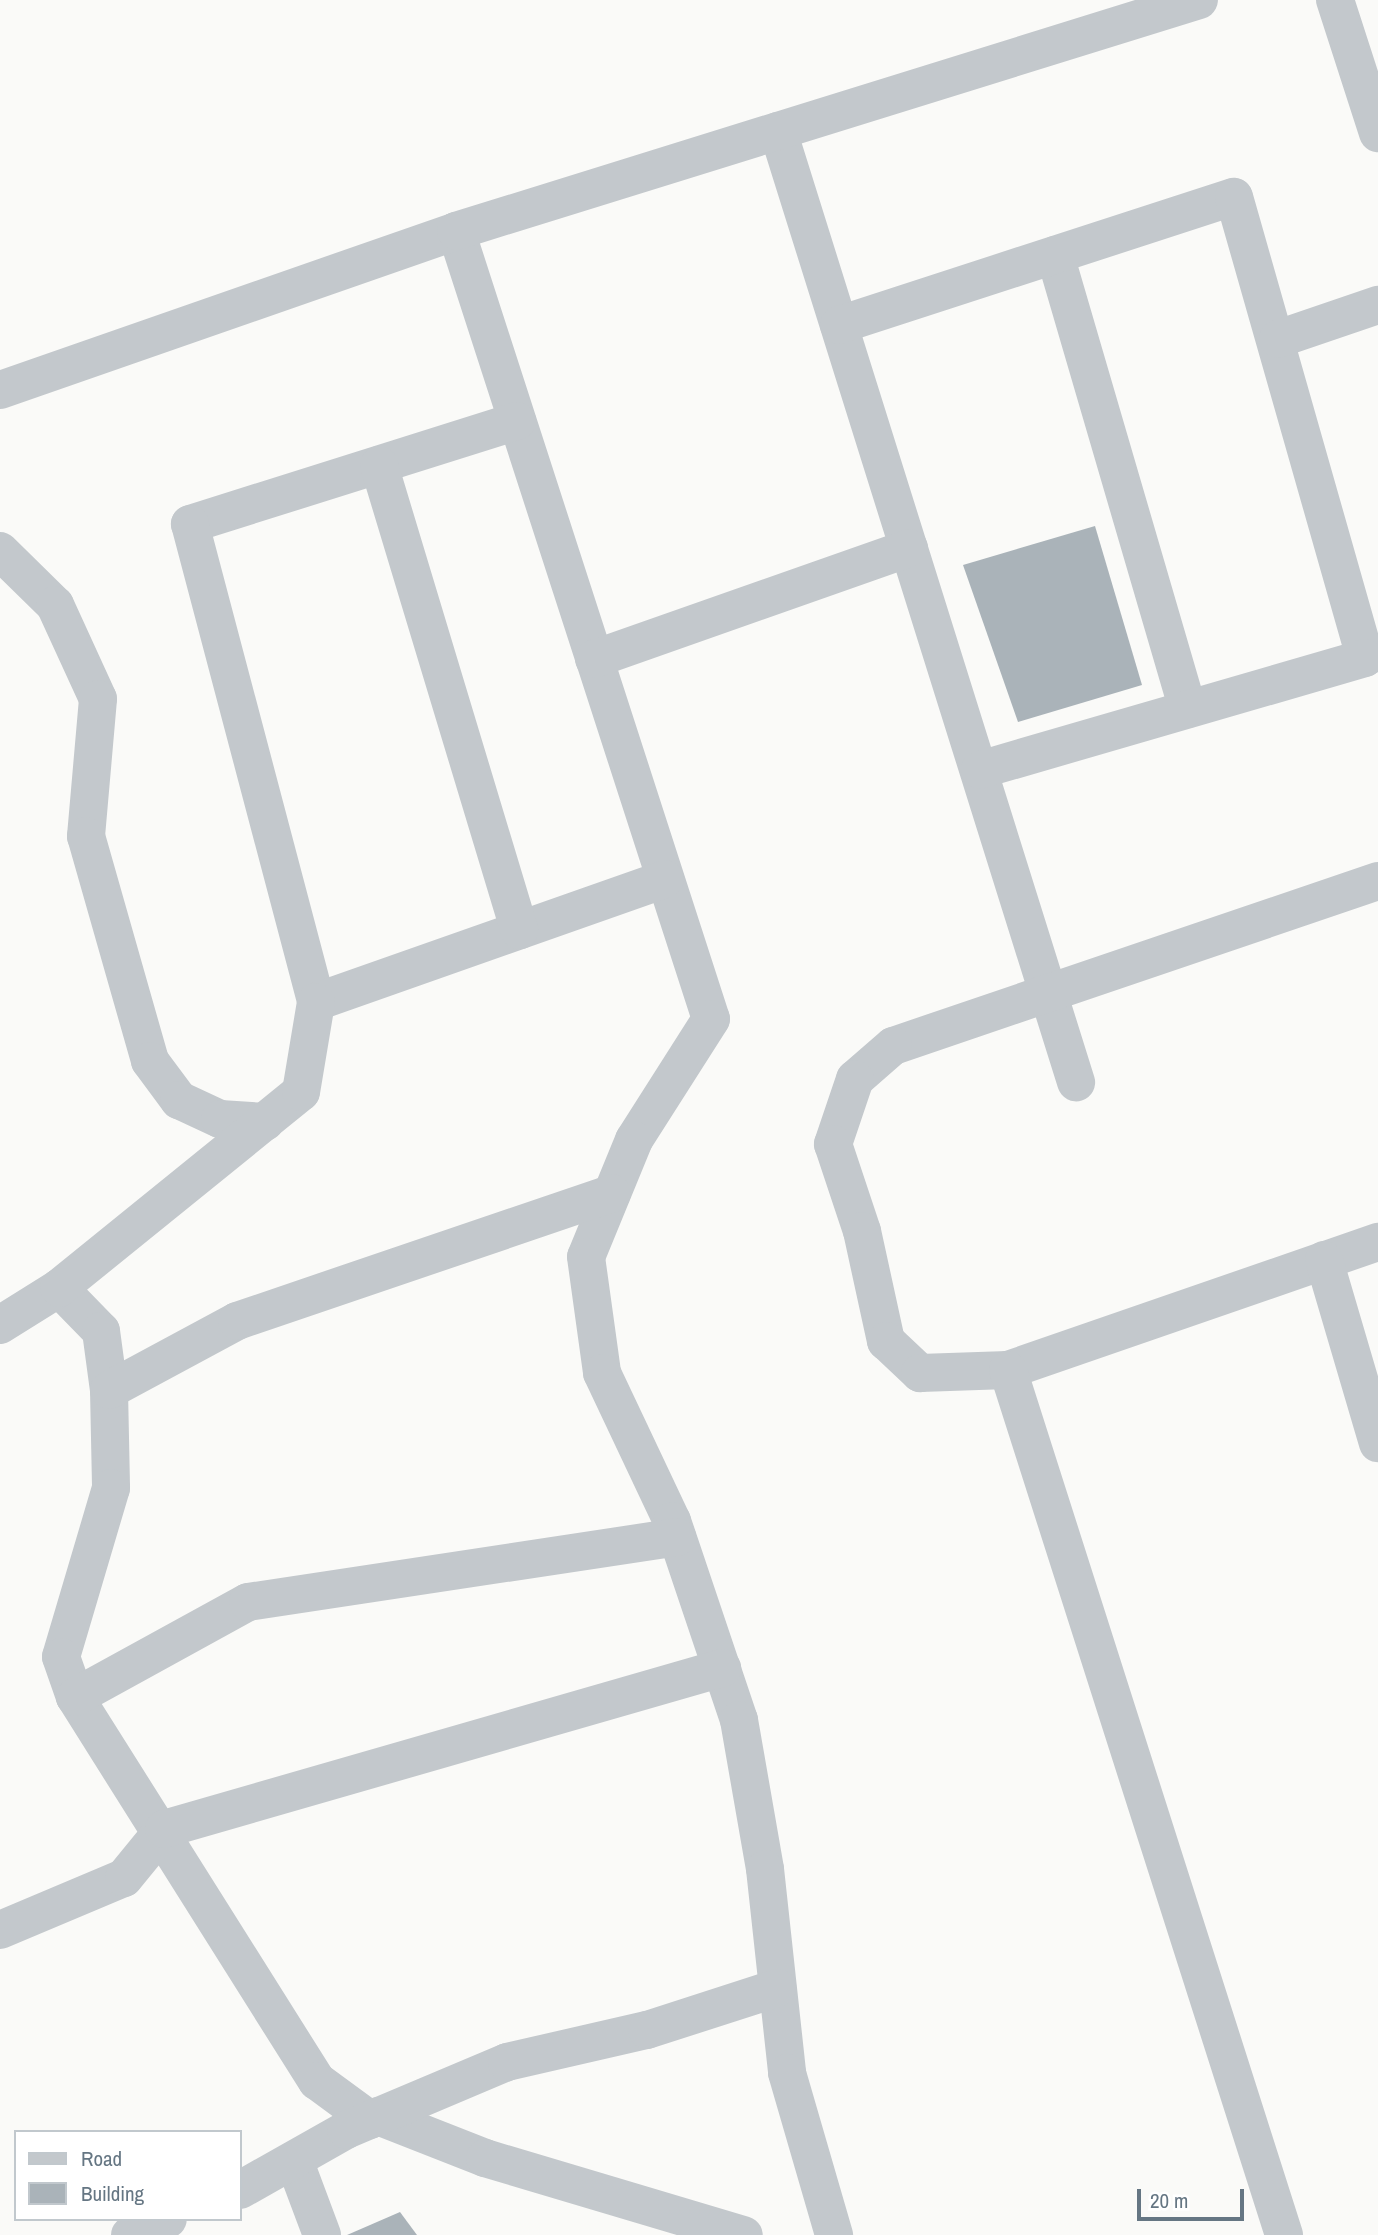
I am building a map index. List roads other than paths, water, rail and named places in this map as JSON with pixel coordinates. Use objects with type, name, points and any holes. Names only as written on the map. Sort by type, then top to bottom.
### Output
[{"type":"street","points":[[0,390],[456,231],[1199,0]]},
{"type":"street","points":[[1335,0],[1378,133]]},
{"type":"street","points":[[778,131],[1076,1082]]},
{"type":"street","points":[[839,325],[1234,197],[1278,339],[1365,658],[979,770]]},
{"type":"street","points":[[456,231],[711,1019],[634,1140],[586,1257],[603,1373],[677,1537],[739,1720],[763,1856],[788,2073],[834,2235]]},
{"type":"street","points":[[1055,255],[1188,709]]},
{"type":"street","points":[[1278,339],[1378,305]]},
{"type":"street","points":[[0,1325],[59,1288],[301,1092],[316,1002],[190,524],[517,421]]},
{"type":"street","points":[[379,465],[519,930]]},
{"type":"street","points":[[594,659],[909,548]]},
{"type":"street","points":[[0,551],[55,605],[98,699],[86,836],[150,1061],[179,1100],[220,1119],[265,1122]]},
{"type":"street","points":[[316,1002],[665,879]]},
{"type":"street","points":[[1378,881],[893,1046],[855,1079],[833,1144],[862,1231],[886,1340],[920,1373],[1008,1370],[1378,1242]]},
{"type":"street","points":[[109,1390],[237,1321],[612,1193]]},
{"type":"street","points":[[1324,1260],[1378,1443]]},
{"type":"street","points":[[59,1288],[101,1331],[109,1390],[111,1488],[61,1657],[75,1698],[164,1829],[317,2081],[374,2118],[498,2163],[744,2235]]},
{"type":"street","points":[[1008,1370],[1284,2235]]},
{"type":"street","points":[[75,1698],[248,1602],[677,1537]]},
{"type":"street","points":[[0,1930],[124,1878],[164,1829],[722,1668]]},
{"type":"street","points":[[242,2189],[374,2118],[507,2062],[647,2030],[777,1988]]},
{"type":"street","points":[[294,2160],[322,2235]]},
{"type":"street","points":[[130,2235],[163,2221]]}]
